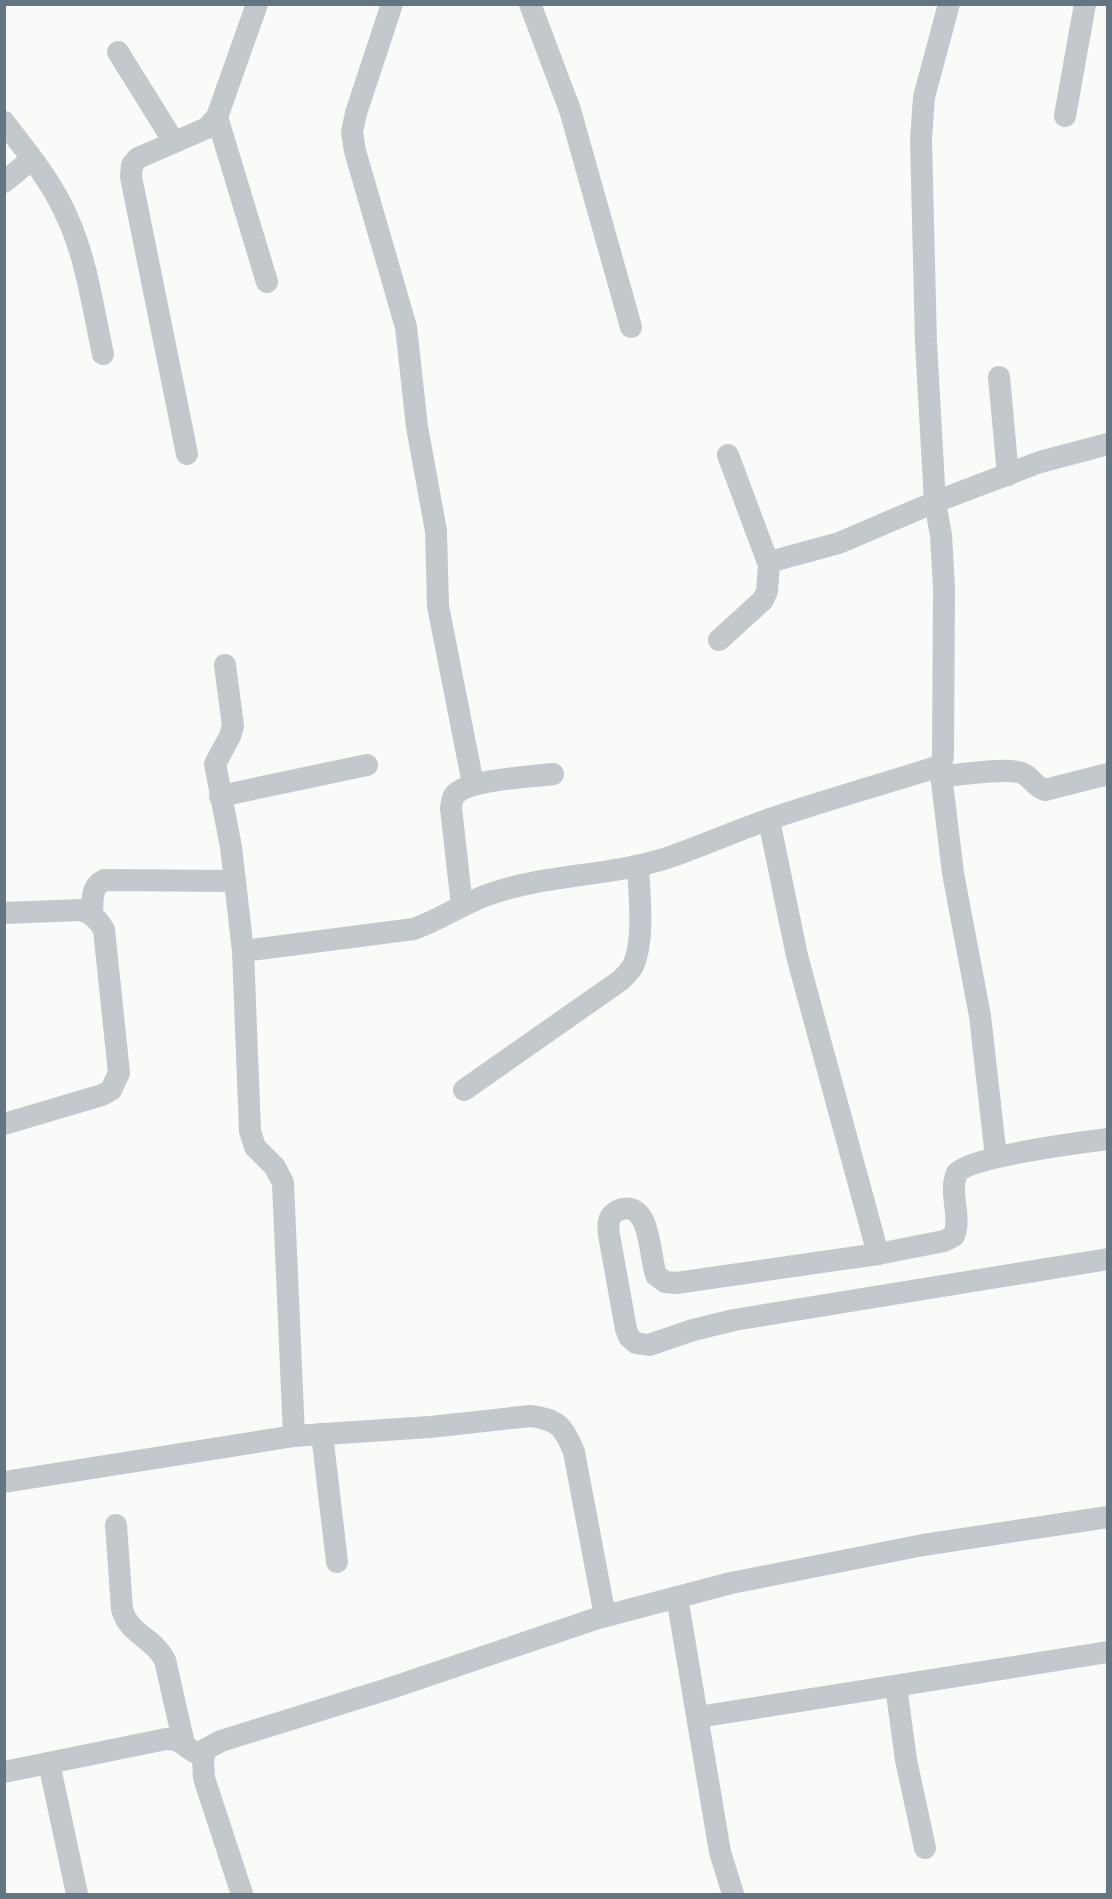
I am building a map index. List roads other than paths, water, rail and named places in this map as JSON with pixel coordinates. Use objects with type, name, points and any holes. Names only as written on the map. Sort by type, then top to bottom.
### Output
[{"type":"street","points":[[187,454],[131,177],[132,165],[138,158],[207,128],[217,117],[258,4]]},
{"type":"street","points":[[392,4],[356,113],[352,132],[355,151],[406,327],[417,428],[436,531],[438,606],[473,784]]},
{"type":"street","points":[[530,4],[570,110],[631,327]]},
{"type":"street","points":[[949,4],[924,97],[921,139],[926,343],[935,502],[941,535],[944,588],[941,771],[953,873],[980,1016],[996,1157]]},
{"type":"street","points":[[1065,116],[1085,4]]},
{"type":"street","points":[[118,52],[174,142]]},
{"type":"street","points":[[217,117],[267,282]]},
{"type":"street","points":[[4,122],[33,159],[68,218],[84,270],[103,354]]},
{"type":"street","points":[[4,182],[33,159]]},
{"type":"street","points":[[999,377],[1008,475]]},
{"type":"street","points":[[769,565],[782,557],[839,543],[935,502],[1040,462],[1107,444]]},
{"type":"street","points":[[719,640],[763,600],[767,591],[769,565],[728,455]]},
{"type":"street","points":[[225,665],[233,726],[215,764],[231,847],[243,951],[250,1131],[255,1147],[275,1167],[283,1183],[294,1436]]},
{"type":"street","points":[[220,796],[367,765]]},
{"type":"street","points":[[243,951],[414,929],[437,921],[462,906],[492,893],[528,884],[638,866],[667,858],[769,819],[941,771],[1019,772],[1028,776],[1036,785],[1045,790],[1107,774]]},
{"type":"street","points":[[462,906],[451,808],[453,797],[459,790],[473,784],[553,774]]},
{"type":"street","points":[[769,819],[797,956],[878,1254]]},
{"type":"street","points":[[464,1090],[621,980],[632,967],[637,952],[639,925],[638,866]]},
{"type":"street","points":[[92,914],[93,890],[96,884],[104,880],[235,881]]},
{"type":"street","points":[[4,913],[81,910],[92,914],[104,930],[119,1073],[115,1085],[102,1095],[4,1124]]},
{"type":"street","points":[[1107,1138],[996,1157],[966,1165],[958,1171],[954,1183],[958,1228],[954,1236],[944,1241],[878,1254],[676,1283],[665,1282],[656,1275],[645,1225],[640,1214],[633,1209],[623,1208],[612,1213],[608,1222],[626,1329],[629,1337],[636,1343],[649,1345],[693,1330],[734,1320],[1107,1259]]},
{"type":"street","points":[[4,1482],[294,1436],[530,1416],[544,1418],[558,1424],[567,1434],[574,1452],[604,1617]]},
{"type":"street","points":[[322,1434],[337,1562]]},
{"type":"street","points":[[242,1894],[204,1778],[203,1759],[206,1749],[221,1741],[391,1688],[604,1617],[731,1583],[922,1545],[1107,1517]]},
{"type":"street","points":[[116,1525],[122,1609],[125,1620],[159,1648],[165,1660],[184,1744]]},
{"type":"street","points":[[677,1597],[720,1852],[733,1894]]},
{"type":"street","points":[[698,1717],[1107,1652]]},
{"type":"street","points":[[896,1686],[906,1760],[925,1848]]},
{"type":"street","points":[[4,1772],[166,1739],[177,1740],[203,1759]]},
{"type":"street","points":[[49,1763],[77,1894]]}]
